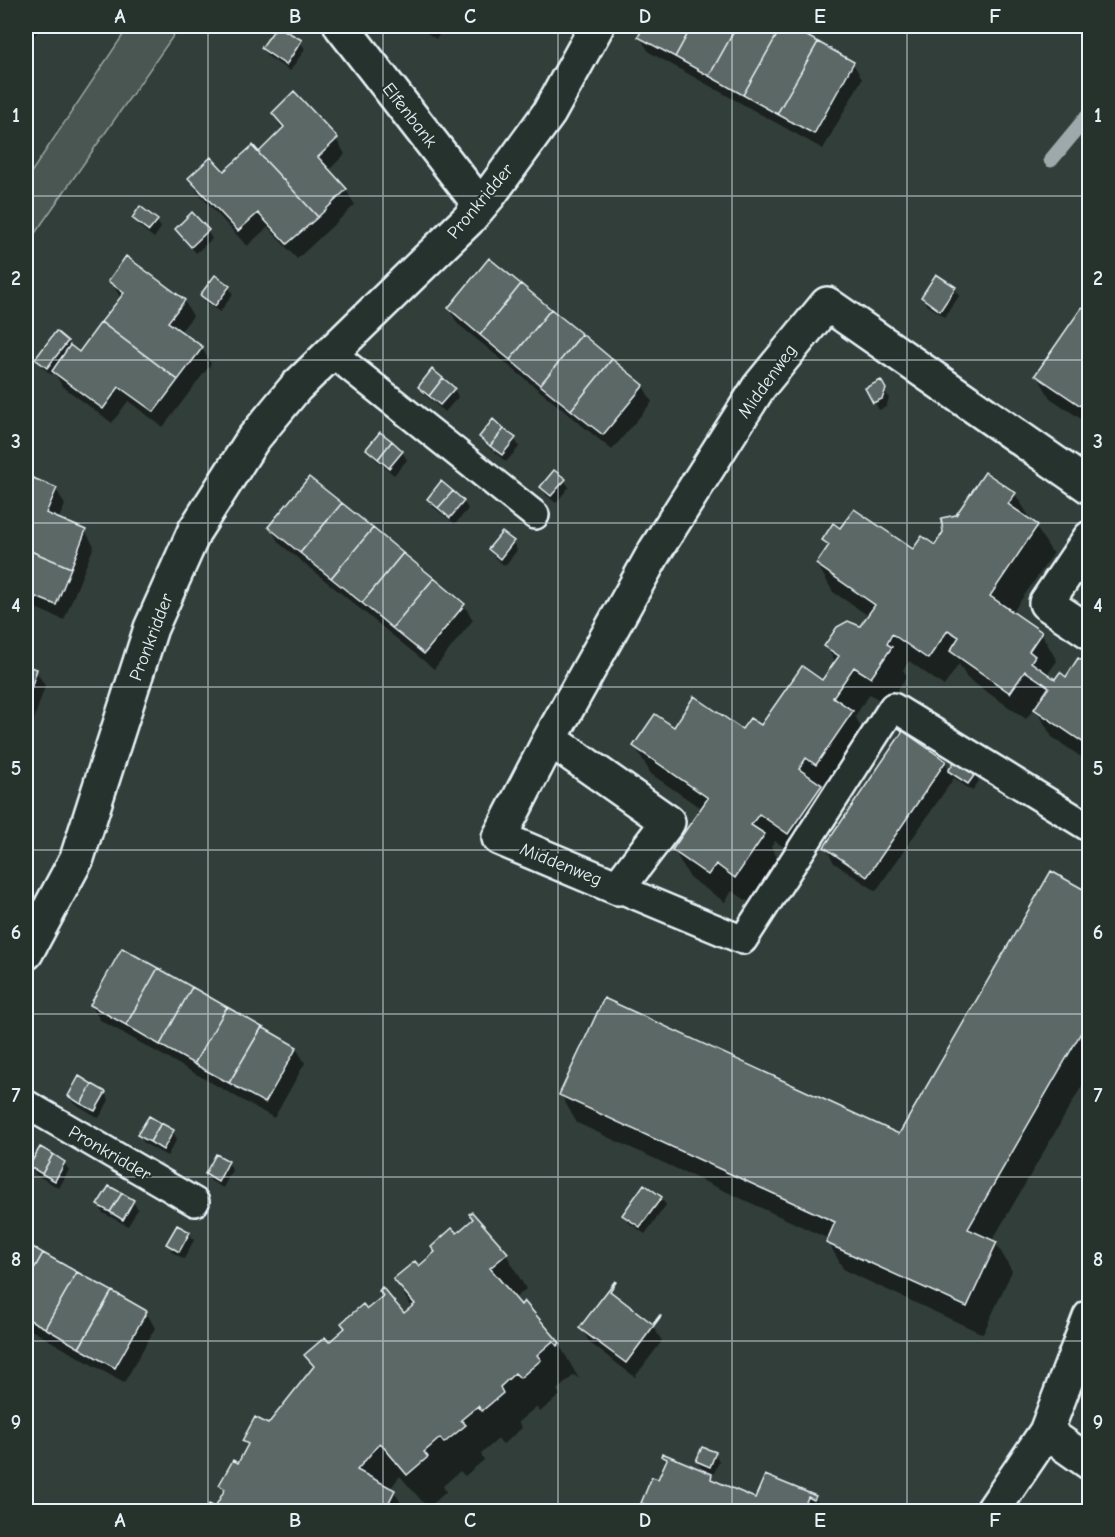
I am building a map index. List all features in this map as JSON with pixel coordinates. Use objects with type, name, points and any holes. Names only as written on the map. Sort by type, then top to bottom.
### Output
[{"type":"street","name":"Elfenbank","points":[[341,26],[480,205]]},
{"type":"street","name":"Pronkridder","points":[[26,953],[77,858],[151,628],[195,530],[253,439],[296,387],[468,220],[480,205],[549,113],[597,26]]},
{"type":"street","name":"Middenweg","points":[[550,739],[668,822],[618,888],[499,838],[550,739],[655,551],[759,387],[827,304],[1089,487]]},
{"type":"street","points":[[1089,538],[1046,603],[1089,632]]},
{"type":"street","points":[[992,1512],[1046,1432],[1089,1317]]},
{"type":"street","points":[[1046,1432],[1089,1463]]},
{"type":"lane","points":[[332,353],[534,515]]},
{"type":"lane","points":[[618,888],[743,940],[893,707],[1089,828]]},
{"type":"lane","name":"Pronkridder","points":[[26,1104],[195,1202]]},
{"type":"shaded area","points":[[129,26],[180,26],[26,246],[26,180]]},
{"type":"building","points":[[277,26],[302,40],[286,65],[261,48]]},
{"type":"building","points":[[644,26],[692,26],[675,57],[638,37]]},
{"type":"building","points":[[692,26],[737,26],[709,76],[675,57]]},
{"type":"building","points":[[737,26],[782,26],[743,95],[709,76]]},
{"type":"building","points":[[782,26],[789,26],[818,42],[777,114],[743,95]]},
{"type":"building","points":[[818,42],[854,62],[814,134],[777,114]]},
{"type":"building","points":[[294,91],[338,138],[318,157],[347,189],[318,217],[252,146],[259,152],[284,127],[272,113]]},
{"type":"building","points":[[252,146],[318,217],[287,244],[258,213],[238,231],[188,178],[211,157],[224,171]]},
{"type":"building","points":[[140,206],[158,220],[149,231],[132,218]]},
{"type":"building","points":[[192,212],[209,230],[191,247],[175,229]]},
{"type":"building","points":[[126,256],[185,300],[168,322],[203,347],[178,380],[101,322],[124,293],[108,281]]},
{"type":"building","points":[[489,258],[521,284],[480,335],[448,308]]},
{"type":"building","points":[[936,274],[956,287],[940,311],[921,297]]},
{"type":"building","points":[[215,275],[230,286],[215,306],[200,295]]},
{"type":"building","points":[[521,284],[551,309],[510,360],[480,335]]},
{"type":"building","points":[[1090,302],[1090,412],[1035,375],[1082,307],[1085,309]]},
{"type":"building","points":[[551,309],[582,334],[540,385],[510,360]]},
{"type":"building","points":[[101,322],[178,380],[154,412],[119,387],[103,409],[52,371],[70,345],[79,352]]},
{"type":"building","points":[[56,331],[68,341],[47,368],[35,359]]},
{"type":"building","points":[[582,334],[612,359],[571,410],[540,385]]},
{"type":"building","points":[[612,359],[644,385],[603,435],[571,410]]},
{"type":"building","points":[[432,369],[443,378],[429,396],[418,387]]},
{"type":"building","points":[[443,378],[455,388],[440,405],[429,396]]},
{"type":"building","points":[[881,380],[886,389],[882,399],[873,403],[865,388]]},
{"type":"building","points":[[493,419],[504,429],[490,446],[479,437]]},
{"type":"building","points":[[504,429],[516,438],[502,455],[490,446]]},
{"type":"building","points":[[380,432],[392,441],[378,459],[366,449]]},
{"type":"building","points":[[392,441],[403,451],[389,468],[378,459]]},
{"type":"building","points":[[554,470],[566,479],[551,496],[540,487]]},
{"type":"building","points":[[985,472],[1016,493],[1008,504],[1038,525],[990,596],[1042,632],[1029,651],[1035,656],[1031,662],[1055,679],[1060,672],[1066,677],[1078,658],[1090,665],[1090,747],[1034,709],[1049,687],[1025,671],[1010,693],[950,651],[959,637],[948,630],[928,659],[892,634],[887,644],[892,647],[871,678],[854,667],[833,697],[853,711],[816,765],[806,758],[799,769],[822,785],[788,834],[759,814],[751,825],[765,834],[735,878],[716,864],[708,875],[672,850],[708,798],[633,746],[655,714],[674,727],[694,696],[742,729],[750,718],[761,725],[802,666],[822,680],[839,656],[824,646],[837,627],[848,621],[860,626],[875,605],[816,564],[829,545],[822,540],[833,523],[840,528],[854,509],[913,549],[922,536],[935,545],[943,532],[941,518],[956,515]]},
{"type":"building","points":[[26,475],[57,488],[46,513],[86,530],[71,568],[26,549]]},
{"type":"building","points":[[309,477],[342,503],[300,553],[268,527]]},
{"type":"building","points":[[441,481],[453,491],[438,508],[427,499]]},
{"type":"building","points":[[453,491],[464,501],[450,518],[438,508]]},
{"type":"building","points":[[342,503],[373,528],[331,578],[300,553]]},
{"type":"building","points":[[373,528],[403,553],[362,603],[331,578]]},
{"type":"building","points":[[502,532],[514,541],[500,559],[488,549]]},
{"type":"building","points":[[26,549],[71,568],[56,605],[26,593]]},
{"type":"building","points":[[403,553],[434,578],[392,628],[362,603]]},
{"type":"building","points":[[434,578],[465,604],[424,654],[392,628]]},
{"type":"building","points":[[26,666],[37,669],[26,705]]},
{"type":"building","points":[[903,731],[946,761],[867,877],[824,847]]},
{"type":"building","points":[[956,759],[976,773],[968,784],[948,771]]},
{"type":"building","points":[[1051,871],[1090,893],[1090,1017],[968,1229],[997,1242],[967,1307],[826,1243],[835,1222],[559,1095],[604,998],[899,1134]]},
{"type":"building","points":[[122,948],[158,968],[126,1025],[90,1005]]},
{"type":"building","points":[[158,968],[192,987],[160,1045],[126,1025]]},
{"type":"building","points":[[192,987],[227,1007],[194,1064],[160,1045]]},
{"type":"building","points":[[227,1007],[262,1027],[229,1083],[194,1064]]},
{"type":"building","points":[[262,1027],[297,1047],[265,1103],[229,1083]]},
{"type":"building","points":[[79,1076],[92,1084],[81,1104],[68,1096]]},
{"type":"building","points":[[92,1084],[106,1092],[95,1111],[81,1104]]},
{"type":"building","points":[[149,1116],[161,1123],[150,1142],[137,1135]]},
{"type":"building","points":[[161,1123],[174,1130],[163,1150],[150,1142]]},
{"type":"building","points":[[40,1147],[53,1154],[42,1174],[29,1166]]},
{"type":"building","points":[[53,1154],[65,1162],[55,1181],[42,1174]]},
{"type":"building","points":[[216,1154],[229,1161],[218,1182],[205,1174]]},
{"type":"building","points":[[644,1184],[662,1197],[640,1227],[622,1215]]},
{"type":"building","points":[[109,1186],[122,1193],[110,1212],[97,1205]]},
{"type":"building","points":[[122,1193],[134,1200],[123,1220],[110,1212]]},
{"type":"building","points":[[472,1212],[508,1253],[490,1268],[521,1305],[524,1301],[560,1343],[557,1346],[553,1341],[537,1355],[541,1360],[520,1378],[515,1373],[500,1387],[503,1393],[482,1411],[478,1406],[461,1420],[466,1425],[444,1443],[440,1438],[424,1452],[428,1457],[407,1475],[380,1443],[357,1470],[395,1490],[384,1512],[205,1512],[209,1504],[215,1507],[225,1489],[219,1485],[233,1460],[238,1463],[248,1444],[242,1441],[255,1417],[268,1424],[314,1366],[304,1355],[325,1337],[329,1342],[345,1328],[341,1323],[363,1304],[367,1309],[383,1296],[379,1291],[382,1287],[404,1313],[415,1304],[393,1279],[415,1261],[419,1266],[435,1252],[431,1247],[452,1228],[457,1233],[473,1219],[469,1214]]},
{"type":"building","points":[[177,1225],[190,1232],[179,1252],[166,1244]]},
{"type":"building","points":[[26,1243],[43,1253],[26,1283]]},
{"type":"building","points":[[43,1253],[77,1272],[45,1328],[26,1318],[26,1283]]},
{"type":"building","points":[[77,1272],[112,1291],[79,1348],[45,1328]]},
{"type":"building","points":[[615,1281],[610,1291],[653,1324],[661,1316],[626,1363],[579,1328]]},
{"type":"building","points":[[112,1291],[147,1311],[115,1368],[79,1348]]},
{"type":"building","points":[[702,1447],[716,1452],[710,1467],[696,1461]]},
{"type":"building","points":[[662,1453],[712,1474],[711,1479],[755,1498],[765,1475],[816,1496],[814,1500],[808,1497],[802,1512],[644,1512],[647,1505],[641,1503],[652,1477],[658,1479],[667,1459],[661,1456]]},
{"type":"waterway","points":[[1051,160],[1090,113]]}]
